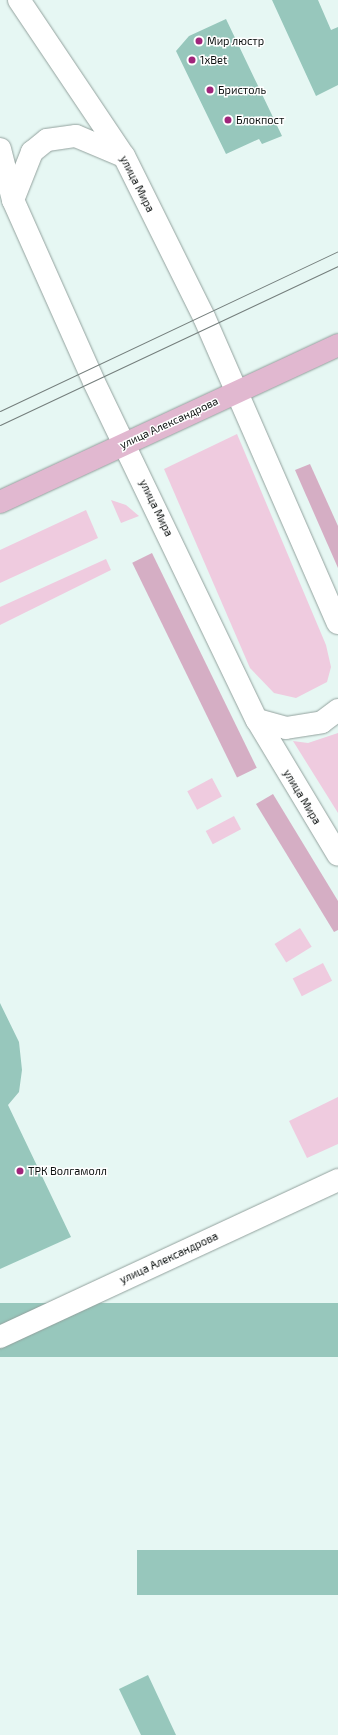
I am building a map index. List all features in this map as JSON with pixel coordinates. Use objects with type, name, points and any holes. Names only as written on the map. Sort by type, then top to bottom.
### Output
[{"type":"main road","name":"улица Александрова","points":[[0,502],[236,391],[338,345]]},
{"type":"street","name":"улица Мира","points":[[19,0],[124,156],[236,391],[338,623]]},
{"type":"street","points":[[13,200],[32,152],[47,140],[76,136],[102,144],[124,156]]},
{"type":"street","name":"улица Мира","points":[[0,149],[13,200],[125,444],[257,720],[338,856]]},
{"type":"street","points":[[257,720],[286,728],[322,722],[338,710]]},
{"type":"street","name":"улица Александрова","points":[[0,1337],[338,1180]]},
{"type":"shaded area","points":[[237,434],[326,645],[331,667],[327,682],[296,698],[274,693],[250,668],[164,469]]},
{"type":"shaded area","points":[[310,464],[338,526],[338,568],[295,470]]},
{"type":"shaded area","points":[[111,500],[126,505],[139,516],[121,523]]},
{"type":"shaded area","points":[[86,510],[98,538],[0,583],[0,550]]},
{"type":"shaded area","points":[[152,553],[257,768],[237,777],[132,563]]},
{"type":"shaded area","points":[[106,559],[111,570],[0,625],[0,607]]},
{"type":"shaded area","points":[[338,733],[338,813],[293,741],[308,743]]},
{"type":"shaded area","points":[[212,778],[222,797],[197,810],[187,791]]},
{"type":"shaded area","points":[[273,794],[338,901],[338,930],[334,932],[256,804]]},
{"type":"shaded area","points":[[234,816],[241,829],[213,844],[206,831]]},
{"type":"shaded area","points":[[300,928],[312,947],[286,963],[275,944]]},
{"type":"shaded area","points":[[323,963],[332,981],[302,996],[293,978]]},
{"type":"shaded area","points":[[338,1097],[338,1144],[307,1158],[289,1121]]},
{"type":"building","points":[[272,0],[318,0],[331,30],[338,27],[338,85],[316,96]]},
{"type":"building","points":[[226,19],[282,136],[262,144],[259,139],[226,154],[176,51],[189,36]]},
{"type":"building","name":"ТРК Волгамолл","points":[[0,1003],[19,1042],[22,1070],[19,1092],[8,1105],[71,1237],[0,1269]]},
{"type":"building","points":[[0,1303],[338,1303],[338,1357],[0,1357]]},
{"type":"building","points":[[137,1550],[338,1550],[338,1595],[137,1595]]},
{"type":"building","points":[[148,1675],[176,1735],[141,1735],[119,1689]]},
{"type":"tram line","points":[[0,411],[338,251]]},
{"type":"tram line","points":[[0,425],[338,266]]},
{"type":"place","name":"Мир люстр","points":[[199,41]]},
{"type":"place","name":"1xBet","points":[[192,60]]},
{"type":"place","name":"Бристоль","points":[[210,90]]},
{"type":"place","name":"Блокпост","points":[[228,120]]},
{"type":"place","name":"ТРК Волгамолл","points":[[20,1171]]}]
